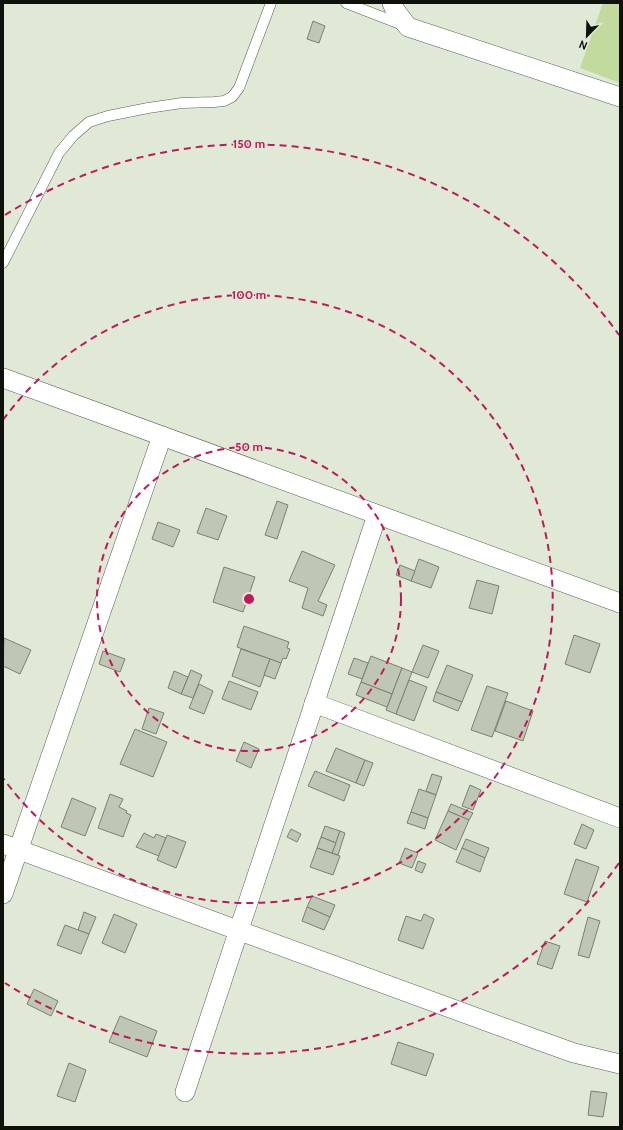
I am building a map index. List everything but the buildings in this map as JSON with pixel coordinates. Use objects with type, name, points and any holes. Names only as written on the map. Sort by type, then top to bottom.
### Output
[{"type":"street","points":[[392,3],[394,10],[408,27],[620,97]]},
{"type":"street","points":[[3,378],[620,603]]},
{"type":"street","points":[[3,894],[11,846],[162,436]]},
{"type":"street","points":[[185,1092],[377,514]]},
{"type":"street","points":[[314,703],[620,818]]},
{"type":"street","points":[[11,846],[532,1038],[574,1053],[620,1064]]},
{"type":"lane","points":[[3,264],[59,153],[73,136],[89,122],[108,116],[182,103],[224,101],[232,97],[239,88],[271,3]]},
{"type":"lane","points":[[346,3],[408,27]]},
{"type":"green space","points":[[603,3],[620,3],[620,83],[580,68]]}]
